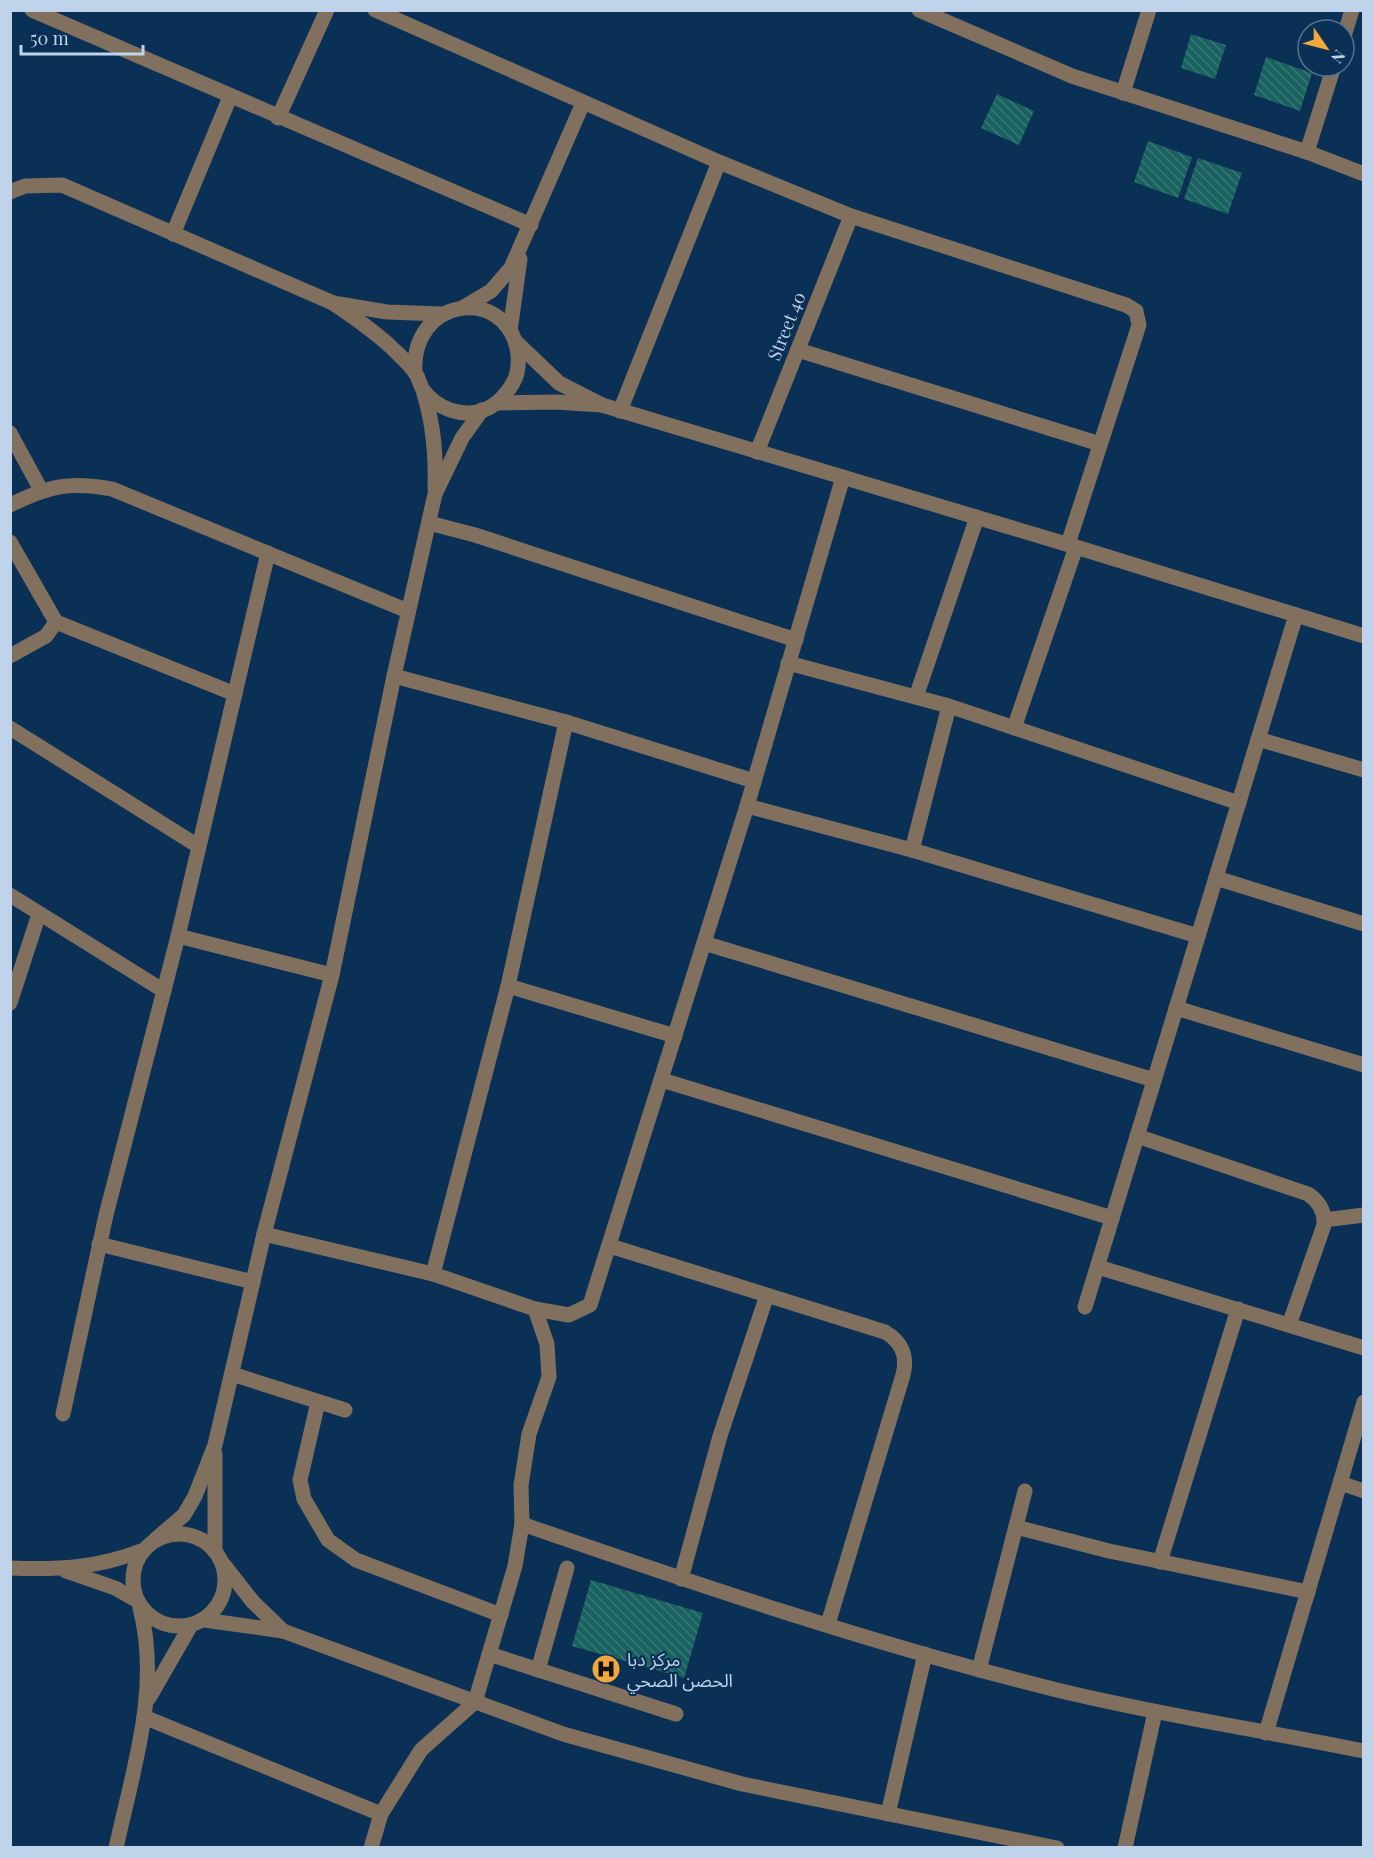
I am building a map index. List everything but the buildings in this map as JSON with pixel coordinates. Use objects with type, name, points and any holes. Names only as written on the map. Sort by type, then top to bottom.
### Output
[{"type":"street","points":[[32,10],[528,231]]},
{"type":"street","points":[[278,118],[327,10]]},
{"type":"street","points":[[375,10],[719,162],[851,216],[1126,305],[1136,311],[1139,325],[1100,444],[1072,546],[1014,728]]},
{"type":"street","points":[[919,10],[1072,76],[1306,152],[1364,174]]},
{"type":"street","points":[[1123,93],[1149,10]]},
{"type":"street","points":[[1306,152],[1330,78]]},
{"type":"street","points":[[173,234],[230,97]]},
{"type":"street","points":[[116,1848],[149,1698],[146,1630],[133,1577],[136,1562],[144,1550],[184,1515],[195,1496],[215,1445],[264,1234],[332,975],[393,676],[435,494],[436,449],[430,415],[415,373],[414,356],[419,339],[429,324],[446,312],[465,307],[491,291],[511,268],[583,103]]},
{"type":"street","points":[[620,411],[719,162]]},
{"type":"street","points":[[10,192],[25,186],[62,185],[333,303],[368,327],[415,373]]},
{"type":"street","name":"Street 40","points":[[757,452],[851,216]]},
{"type":"street","points":[[422,389],[433,402],[448,410],[465,413],[482,410],[497,403],[509,390],[517,375],[519,358],[512,336],[516,281],[528,231]]},
{"type":"street","points":[[333,303],[387,312],[446,312],[463,308],[489,313],[559,383],[602,405],[1364,636]]},
{"type":"street","points":[[798,350],[1100,444]]},
{"type":"street","points":[[497,403],[556,402],[602,405]]},
{"type":"street","points":[[435,494],[462,438],[482,410]]},
{"type":"street","points":[[10,433],[40,490]]},
{"type":"street","points":[[264,1234],[433,1274],[535,1309],[569,1315],[584,1311],[594,1299],[747,806],[843,477]]},
{"type":"street","points":[[10,505],[40,490],[63,485],[112,489],[408,611]]},
{"type":"street","points":[[916,697],[977,517]]},
{"type":"street","points":[[429,523],[486,538],[796,640]]},
{"type":"street","points":[[10,542],[56,622],[235,694]]},
{"type":"street","points":[[63,1414],[99,1244],[178,936],[268,553]]},
{"type":"street","points":[[1085,1307],[1296,615]]},
{"type":"street","points":[[10,656],[46,636],[56,622]]},
{"type":"street","points":[[788,663],[949,706],[1239,803]]},
{"type":"street","points":[[393,676],[566,722],[754,781]]},
{"type":"street","points":[[912,850],[949,706]]},
{"type":"street","points":[[433,1274],[508,986],[566,722]]},
{"type":"street","points":[[10,728],[198,846]]},
{"type":"street","points":[[1258,739],[1364,770]]},
{"type":"street","points":[[747,806],[912,850],[1198,936]]},
{"type":"street","points":[[1216,878],[1364,924]]},
{"type":"street","points":[[10,895],[164,991]]},
{"type":"street","points":[[10,1003],[39,914]]},
{"type":"street","points":[[178,936],[332,975]]},
{"type":"street","points":[[704,943],[1154,1080]]},
{"type":"street","points":[[508,986],[675,1036]]},
{"type":"street","points":[[1176,1008],[1364,1065]]},
{"type":"street","points":[[662,1080],[1112,1218]]},
{"type":"street","points":[[1137,1136],[1308,1194],[1318,1202],[1324,1220],[1289,1325]]},
{"type":"street","points":[[1324,1220],[1364,1215]]},
{"type":"street","points":[[99,1244],[253,1282]]},
{"type":"street","points":[[610,1246],[885,1332],[896,1340],[905,1359],[903,1374],[828,1624]]},
{"type":"street","points":[[1098,1267],[1364,1348]]},
{"type":"street","points":[[681,1579],[720,1436],[768,1295]]},
{"type":"street","points":[[371,1848],[381,1814],[421,1750],[475,1702],[515,1566],[522,1524],[521,1485],[530,1434],[549,1377],[547,1344],[535,1309]]},
{"type":"street","points":[[1160,1562],[1238,1309]]},
{"type":"street","points":[[232,1374],[345,1410]]},
{"type":"street","points":[[318,1402],[300,1480],[304,1499],[328,1540],[356,1560],[501,1615]]},
{"type":"street","points":[[1266,1733],[1364,1402]]},
{"type":"street","points":[[215,1445],[215,1550]]},
{"type":"street","points":[[1340,1484],[1364,1491]]},
{"type":"street","points":[[979,1670],[1025,1491]]},
{"type":"street","points":[[522,1524],[681,1579],[979,1670],[1155,1712],[1364,1751]]},
{"type":"street","points":[[1016,1527],[1160,1562],[1308,1592]]},
{"type":"street","points":[[156,1539],[172,1534],[188,1534],[203,1540],[215,1550],[223,1564],[253,1602],[283,1631]]},
{"type":"street","points":[[10,1568],[63,1570],[119,1559],[144,1550]]},
{"type":"street","points":[[149,1698],[198,1622],[216,1609],[223,1595],[226,1579],[223,1564]]},
{"type":"street","points":[[538,1670],[567,1568]]},
{"type":"street","points":[[63,1570],[115,1588],[139,1603],[149,1616],[176,1627],[198,1622],[283,1631],[563,1734],[742,1784],[1057,1848]]},
{"type":"street","points":[[489,1654],[676,1714]]},
{"type":"street","points":[[888,1814],[925,1654]]},
{"type":"street","points":[[1125,1848],[1155,1712]]},
{"type":"street","points":[[144,1717],[381,1814]]},
{"type":"place","name":"مركز دبا الحصن الصحي","points":[[606,1669]]}]
